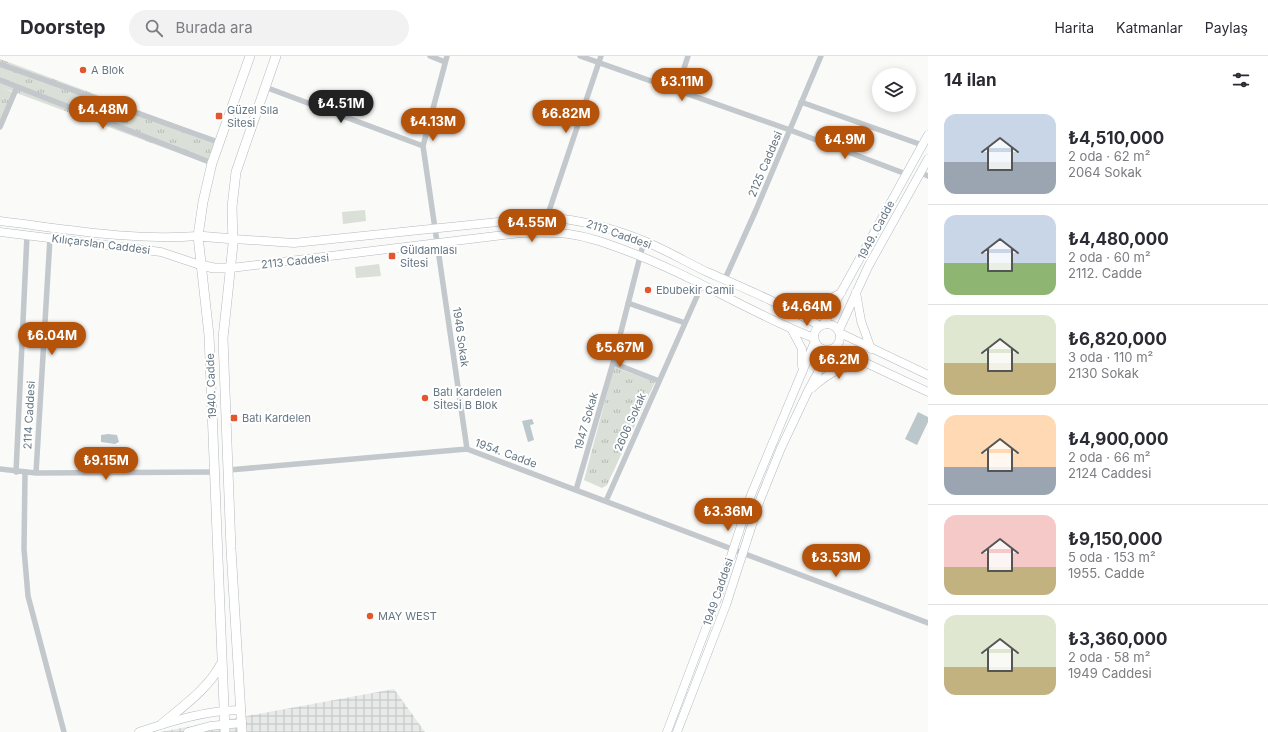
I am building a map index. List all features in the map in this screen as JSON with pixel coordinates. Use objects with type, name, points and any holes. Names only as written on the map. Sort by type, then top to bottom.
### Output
[{"type":"main road","name":"1940. Cadde","points":[[225,728],[221,663],[209,335],[200,265],[198,236],[203,202],[218,142],[250,56]]},
{"type":"main road","name":"1940. Cadde","points":[[242,727],[231,549],[223,338],[234,239],[232,207],[236,172],[276,56]]},
{"type":"main road","points":[[198,236],[234,239]]},
{"type":"main road","points":[[200,265],[214,268],[231,268]]},
{"type":"main road","points":[[162,724],[199,693],[215,676],[221,663]]},
{"type":"street","points":[[265,86],[423,146],[446,59],[430,56]]},
{"type":"street","points":[[580,56],[600,59],[677,90],[790,130],[906,174]]},
{"type":"street","points":[[677,90],[688,56]]},
{"type":"street","name":"2125 Caddesi","points":[[725,279],[821,56]]},
{"type":"street","points":[[547,217],[600,59]]},
{"type":"street","points":[[0,64],[218,142]]},
{"type":"street","points":[[0,80],[212,163]]},
{"type":"street","points":[[0,128],[17,87]]},
{"type":"street","points":[[801,102],[922,145]]},
{"type":"street","name":"1949. Cadde","points":[[822,325],[842,293],[928,135]]},
{"type":"street","name":"1946 Sokak","points":[[423,146],[467,449]]},
{"type":"street","name":"1949. Cadde","points":[[856,292],[924,174],[928,159]]},
{"type":"street","name":"2113 Caddesi","points":[[234,239],[294,244],[547,217],[577,220],[604,227],[644,241],[822,325]]},
{"type":"street","name":"Kılıçarslan Caddesi","points":[[0,221],[124,236],[160,238],[198,236]]},
{"type":"street","name":"Kılıçarslan Caddesi","points":[[0,232],[161,252],[200,265]]},
{"type":"street","name":"2113 Caddesi","points":[[231,268],[521,233],[550,232],[596,240],[640,256],[815,340]]},
{"type":"street","name":"2114 Caddesi","points":[[16,472],[28,235]]},
{"type":"street","name":"2114 Caddesi","points":[[36,473],[50,238]]},
{"type":"street","name":"1947 Sokak","points":[[576,490],[613,363],[644,241]]},
{"type":"street","name":"2606 Sokak","points":[[606,501],[702,285]]},
{"type":"street","points":[[832,349],[840,342],[839,332],[856,292]]},
{"type":"street","points":[[856,292],[861,321],[871,349]]},
{"type":"street","points":[[790,309],[822,303],[842,293]]},
{"type":"street","points":[[628,303],[685,323]]},
{"type":"street","points":[[928,375],[871,349],[839,332],[831,324],[822,325],[815,333],[815,340],[821,348],[832,349],[928,392]]},
{"type":"street","points":[[792,330],[802,349],[799,378]]},
{"type":"street","name":"1949 Caddesi","points":[[677,732],[726,605],[751,495],[815,340]]},
{"type":"street","name":"1949 Caddesi","points":[[667,732],[717,599],[738,550],[808,391],[832,349]]},
{"type":"street","points":[[613,363],[659,381]]},
{"type":"street","points":[[808,391],[827,374],[840,368],[866,363]]},
{"type":"street","name":"1954. Cadde","points":[[229,470],[467,449],[738,550],[928,623]]},
{"type":"street","points":[[0,470],[26,473],[214,472]]},
{"type":"street","points":[[26,473],[24,549],[28,596],[64,732]]},
{"type":"street","points":[[140,732],[162,724],[223,710],[241,710]]},
{"type":"street","points":[[188,732],[242,727]]},
{"type":"shaded area","points":[[918,412],[928,417],[928,422],[917,445],[905,439]]},
{"type":"shaded area","points":[[532,419],[534,424],[530,425],[534,440],[528,442],[522,421]]},
{"type":"shaded area","points":[[101,435],[117,435],[119,442],[115,444],[101,442]]},
{"type":"shaded area","points":[[394,689],[425,732],[160,732]]},
{"type":"green space","points":[[0,59],[216,139],[208,164],[3,88],[14,93],[0,125]]},
{"type":"green space","points":[[365,210],[366,221],[343,224],[342,212]]},
{"type":"green space","points":[[379,264],[381,276],[356,278],[355,267]]},
{"type":"green space","points":[[614,367],[655,382],[607,485],[602,488],[584,480]]},
{"type":"place","name":"A Blok","points":[[83,70]]},
{"type":"place","name":"Güzel Sıla Sitesi","points":[[219,116]]},
{"type":"place","name":"Güldamlası Sitesi","points":[[392,256]]},
{"type":"place","name":"Ebubekir Camii","points":[[648,290]]},
{"type":"place","name":"Batı Kardelen Sİtesi B Blok","points":[[425,398]]},
{"type":"place","name":"Batı Kardelen","points":[[234,418]]},
{"type":"place","name":"MAY WEST","points":[[370,616]]}]
